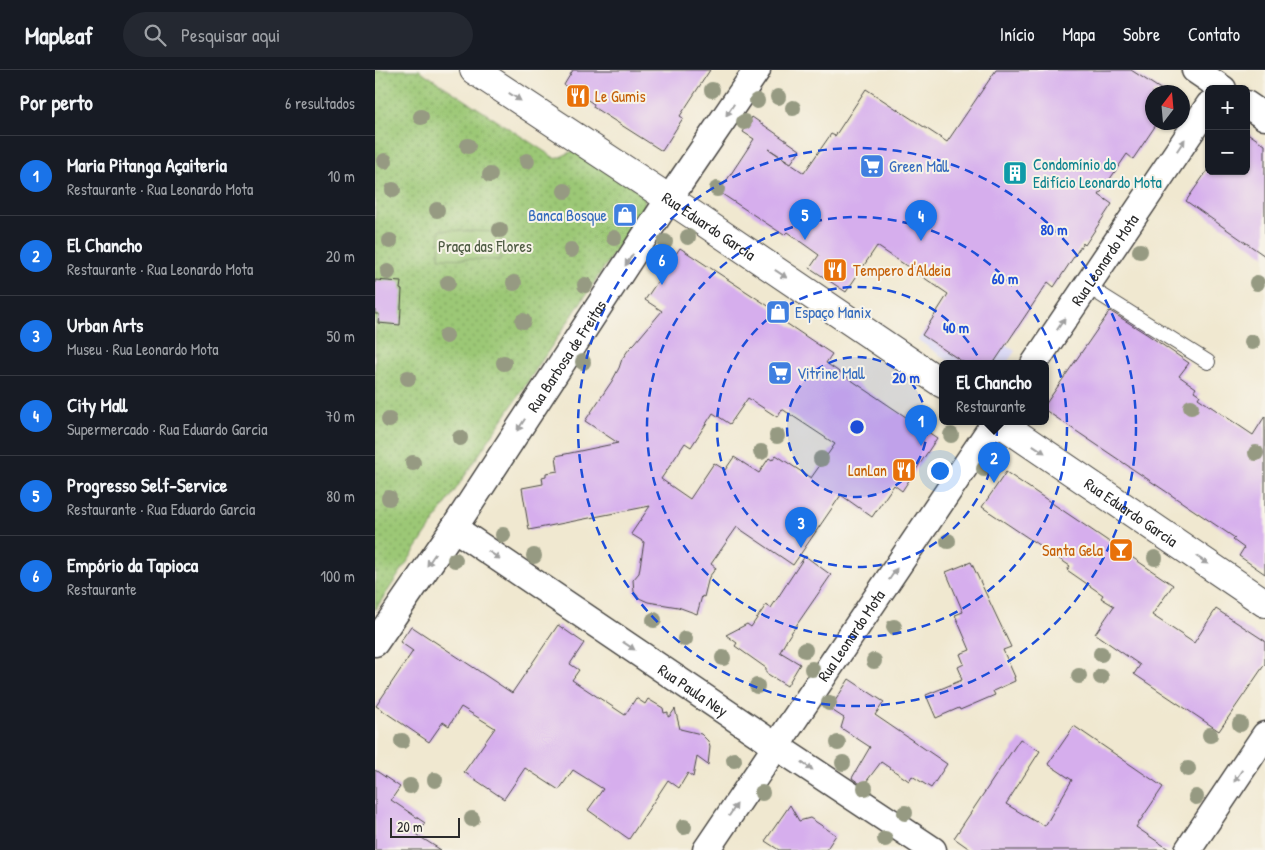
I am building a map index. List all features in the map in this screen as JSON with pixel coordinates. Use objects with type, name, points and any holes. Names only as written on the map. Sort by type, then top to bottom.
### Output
[{"type":"main road","name":"Rua Eduardo Garcia","points":[[474,70],[939,381]]},
{"type":"main road","name":"Rua Eduardo Garcia","points":[[1001,425],[1265,603]]},
{"type":"street","name":"Rua Barbosa de Freitas","points":[[375,643],[454,528],[669,199],[757,70]]},
{"type":"street","points":[[1195,70],[1217,85]]},
{"type":"street","points":[[1250,107],[1265,117]]},
{"type":"street","name":"Rua Leonardo Mota","points":[[1037,360],[1205,112]]},
{"type":"street","name":"Rua Leonardo Mota","points":[[706,850],[995,425]]},
{"type":"street","name":"Rua Paula Ney","points":[[454,528],[933,850]]},
{"type":"street","points":[[1188,850],[1265,735]]},
{"type":"lane","points":[[1087,286],[1208,362]]},
{"type":"shaded area","points":[[943,303],[1015,351],[1009,360],[947,360],[918,340]]},
{"type":"green space","name":"Praça das Flores","points":[[375,70],[419,70],[556,159],[575,150],[645,194],[644,208],[375,610]]},
{"type":"green space","points":[[440,230],[501,232],[500,260],[439,258]]},
{"type":"building","points":[[573,70],[710,70],[680,116],[683,118],[662,151],[593,107],[594,104],[564,85]]},
{"type":"building","points":[[996,70],[1131,70],[1154,85],[1145,85],[1145,130],[1153,130],[1133,159],[1127,154],[1099,195],[1112,204],[1054,287],[1048,282],[996,360],[960,360],[922,335],[948,294],[877,246],[846,292],[810,268],[819,255],[787,232],[784,235],[719,192],[754,139],[743,132],[752,117],[800,150],[791,163],[769,149],[804,173],[831,134],[835,136],[866,89],[947,142]]},
{"type":"building","points":[[1250,135],[1265,145],[1265,256],[1186,201],[1205,174],[1250,175]]},
{"type":"building","points":[[680,248],[779,313],[777,317],[832,354],[826,363],[937,438],[902,491],[894,485],[872,517],[841,495],[793,565],[737,527],[711,564],[716,568],[709,577],[697,614],[678,607],[648,602],[639,598],[634,592],[633,580],[639,573],[644,542],[631,534],[650,506],[529,530],[522,488],[543,484],[542,477],[546,476],[546,473],[558,471],[556,456],[618,443],[585,421],[612,381],[629,349],[662,311],[645,300]],"holes":[[[748,398],[777,417],[782,409],[835,444],[811,478],[776,455],[772,460],[769,458],[759,473],[734,457],[725,470],[714,463],[690,499],[661,479],[685,443],[691,447],[713,413],[730,424]]]},
{"type":"building","points":[[375,280],[401,282],[400,325],[378,323],[379,314],[375,314]]},
{"type":"building","points":[[1110,311],[1189,363],[1179,376],[1196,388],[1194,391],[1200,395],[1198,398],[1253,435],[1265,416],[1265,574],[1239,556],[1244,548],[1233,540],[1235,538],[1049,413],[1049,399]]},
{"type":"building","points":[[1006,472],[1173,585],[1152,615],[1194,643],[1216,609],[1265,641],[1265,664],[1219,731],[1134,674],[1140,665],[1095,634],[1114,606],[1101,598],[1103,595],[1067,570],[1070,566],[982,507]]},
{"type":"building","points":[[805,556],[831,575],[780,652],[800,664],[787,686],[766,673],[766,668],[735,646],[737,643],[726,635],[747,624],[751,627],[766,605],[771,608]]},
{"type":"building","points":[[971,562],[1011,647],[1003,650],[1015,681],[993,691],[995,695],[936,718],[926,695],[962,680],[958,667],[964,664],[960,654],[970,650],[955,615],[963,612],[946,572]]},
{"type":"building","points":[[558,625],[584,643],[570,664],[579,670],[572,680],[625,715],[636,698],[645,704],[648,699],[663,708],[664,713],[668,712],[668,717],[675,709],[680,729],[701,734],[708,741],[710,747],[708,765],[697,757],[693,777],[688,773],[679,788],[668,780],[629,839],[588,810],[603,789],[573,770],[559,790],[525,768],[504,799],[464,772],[495,728],[461,707],[449,726],[443,722],[429,742],[376,706],[413,651],[400,642],[411,626],[512,693]]},
{"type":"building","points":[[849,679],[884,702],[875,715],[947,764],[931,788],[912,776],[909,781],[881,762],[863,786],[852,778],[870,747],[841,728],[844,718],[830,709]]},
{"type":"building","points":[[1074,726],[1163,787],[1136,827],[1170,850],[971,850],[954,838],[1020,739],[1040,751],[1006,804],[1045,826],[1072,780],[1048,764]]},
{"type":"building","points":[[375,770],[400,787],[391,800],[425,823],[417,835],[441,850],[375,850]]},
{"type":"building","points":[[790,805],[799,821],[810,818],[836,835],[826,850],[779,850],[765,841]]},
{"type":"place","name":"Le Gumis","points":[[578,96]]},
{"type":"place","name":"Green Mall","points":[[872,166]]},
{"type":"place","name":"Condomínio do Edifício Leonardo Mota","points":[[1015,173]]},
{"type":"place","name":"Banca Bosque","points":[[625,215]]},
{"type":"place","name":"Progresso Self-Service","points":[[805,240]]},
{"type":"place","name":"City Mall","points":[[921,241]]},
{"type":"place","name":"Tempero d'Aldeia","points":[[835,270]]},
{"type":"place","name":"Empório da Tapioca","points":[[662,285]]},
{"type":"place","name":"Espaço Manix","points":[[778,312]]},
{"type":"place","name":"Vitrine Mall","points":[[780,373]]},
{"type":"place","name":"Maria Pitanga Açaiteria","points":[[921,446]]},
{"type":"place","name":"LanLan","points":[[904,470]]},
{"type":"place","name":"El Chancho","points":[[994,483]]},
{"type":"place","name":"Urban Arts","points":[[801,548]]},
{"type":"place","name":"Santa Gela","points":[[1121,550]]}]
